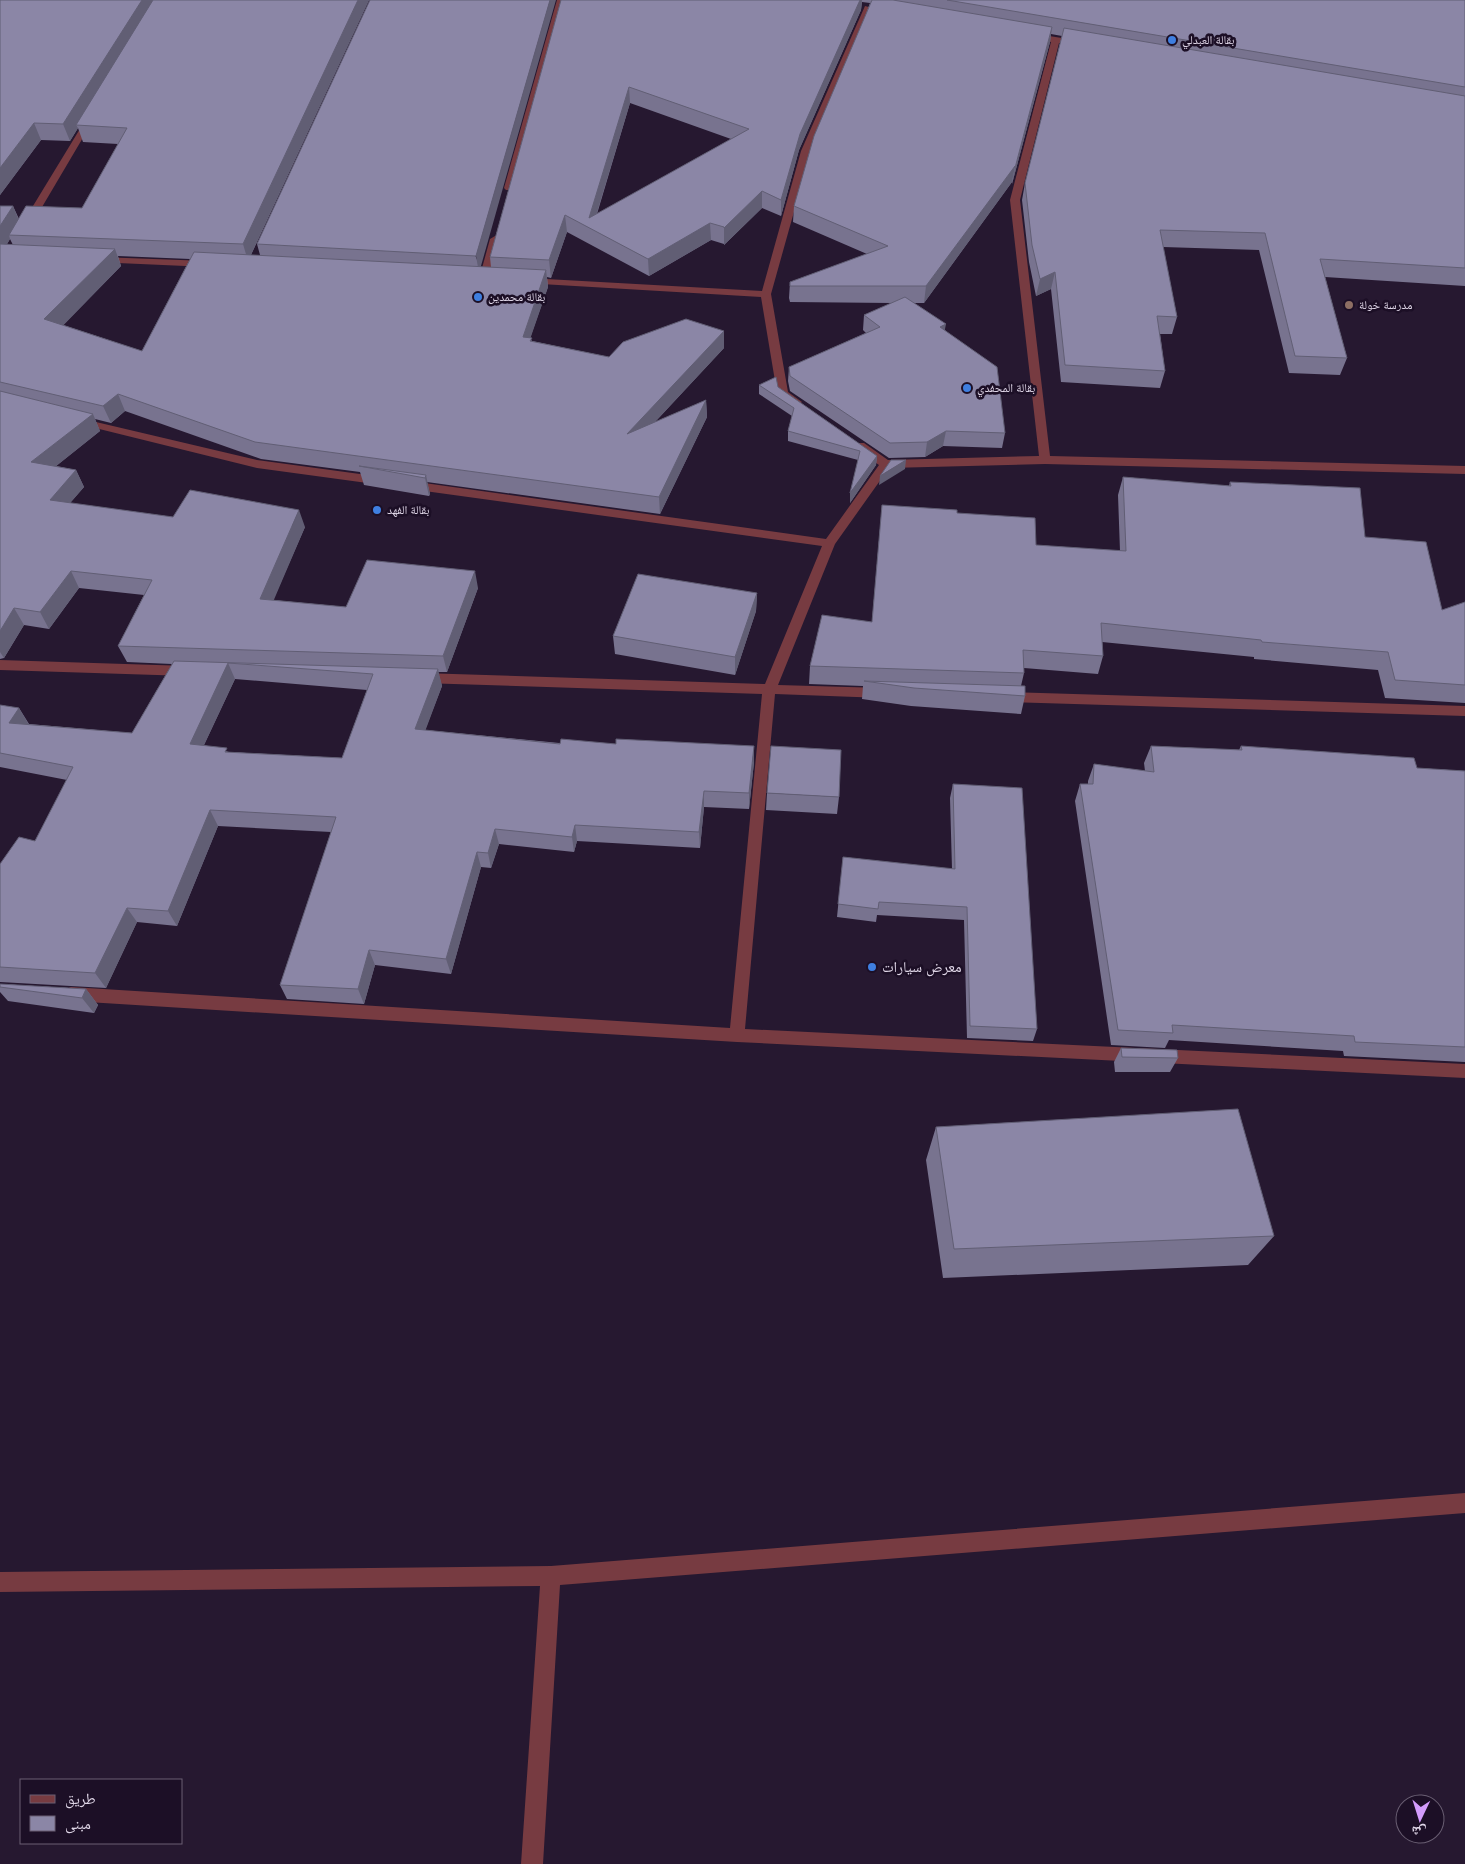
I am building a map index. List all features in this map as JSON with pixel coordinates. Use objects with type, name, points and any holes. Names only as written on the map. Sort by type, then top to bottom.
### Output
[{"type":"street","points":[[505,202],[560,0]]},
{"type":"street","points":[[807,409],[783,393],[766,294],[806,151],[869,8]]},
{"type":"street","points":[[1019,34],[1086,45]]},
{"type":"street","points":[[1045,460],[1015,200],[1056,40]]},
{"type":"street","points":[[23,230],[95,111]]},
{"type":"street","points":[[484,279],[497,230]]},
{"type":"street","points":[[86,259],[214,264]]},
{"type":"street","points":[[513,280],[766,294]]},
{"type":"street","points":[[66,418],[256,464],[829,543]]},
{"type":"street","points":[[854,442],[886,464],[1045,460],[1465,470]]},
{"type":"street","points":[[736,1035],[769,690],[829,543],[886,464]]},
{"type":"street","points":[[0,664],[200,671]]},
{"type":"street","points":[[410,678],[899,694]]},
{"type":"street","points":[[988,696],[1465,711]]},
{"type":"street","points":[[60,994],[736,1035],[1465,1070]]},
{"type":"street","points":[[0,1582],[551,1576],[1465,1503]]},
{"type":"street","points":[[532,1864],[551,1576]]},
{"type":"building","points":[[0,0],[142,0],[63,124],[34,123],[0,168]]},
{"type":"building","points":[[153,0],[358,0],[243,244],[9,235],[26,206],[82,208],[127,128],[76,125]]},
{"type":"building","points":[[370,0],[550,0],[476,256],[257,244]]},
{"type":"building","points":[[561,0],[860,0],[800,134],[781,200],[762,191],[724,228],[710,223],[648,259],[565,215],[549,260],[490,257]],"holes":[[[629,87],[749,129],[589,218]]]},
{"type":"building","points":[[872,0],[893,0],[1052,27],[1015,168],[1015,166],[926,286],[790,286],[790,282],[888,246],[794,206],[814,136]]},
{"type":"building","points":[[947,0],[1465,0],[1465,87]]},
{"type":"building","points":[[1064,28],[1465,96],[1465,268],[1320,259],[1347,358],[1295,356],[1265,233],[1160,230],[1177,317],[1157,316],[1165,371],[1065,365],[1055,272],[1040,279],[1032,245],[1025,183]]},
{"type":"building","points":[[0,206],[13,206],[0,226]]},
{"type":"building","points":[[0,244],[115,249],[44,319],[142,351],[194,252],[546,270],[523,337],[532,338],[530,341],[609,357],[623,342],[686,319],[724,331],[627,434],[706,400],[659,497],[255,442],[118,394],[103,406],[0,382]]},
{"type":"building","points":[[905,297],[946,324],[940,327],[997,367],[1005,433],[946,431],[927,442],[890,443],[790,376],[789,367],[880,327],[864,315]]},
{"type":"building","points":[[776,377],[778,387],[877,456],[850,493],[860,451],[788,431],[794,408],[759,385]]},
{"type":"building","points":[[0,391],[93,414],[31,462],[76,470],[50,500],[173,517],[190,490],[299,510],[260,599],[346,607],[367,560],[475,571],[443,656],[118,646],[152,580],[71,571],[40,612],[14,608],[0,631]]},
{"type":"building","points":[[891,460],[906,460],[880,476]]},
{"type":"building","points":[[359,466],[426,475],[425,478]]},
{"type":"building","points":[[1123,477],[1231,486],[1230,482],[1360,488],[1365,537],[1426,542],[1442,610],[1465,602],[1465,685],[1395,680],[1388,652],[1262,642],[1261,640],[1101,623],[1103,656],[1023,650],[1024,673],[810,666],[822,615],[872,622],[882,505],[957,510],[957,513],[1035,518],[1036,545],[1126,551]]},
{"type":"building","points":[[638,574],[757,593],[735,657],[613,636]]},
{"type":"building","points":[[174,661],[438,669],[415,729],[560,744],[561,739],[616,744],[616,739],[754,746],[749,793],[704,791],[699,832],[575,825],[572,837],[495,829],[488,853],[477,852],[446,959],[369,950],[358,989],[280,985],[336,817],[210,810],[168,911],[127,908],[95,973],[0,967],[0,864],[19,837],[35,841],[73,767],[0,753],[0,705],[19,708],[9,723],[132,733]],"holes":[[[228,663],[373,674],[342,758],[225,752],[227,748],[190,744]]]},
{"type":"building","points":[[864,681],[1025,686],[1025,696],[914,688]]},
{"type":"building","points":[[771,746],[841,750],[839,797],[767,793]]},
{"type":"building","points":[[1151,746],[1242,750],[1241,746],[1414,758],[1417,768],[1465,771],[1465,1047],[1355,1042],[1354,1036],[1172,1025],[1173,1033],[1118,1030],[1080,784],[1093,784],[1094,764],[1154,772]]},
{"type":"building","points":[[953,784],[1022,788],[1037,1029],[970,1026],[967,907],[879,902],[878,909],[838,904],[843,857],[955,869]]},
{"type":"building","points":[[0,984],[86,989],[82,998],[0,987]]},
{"type":"building","points":[[1121,1048],[1177,1050],[1178,1058],[1122,1057]]},
{"type":"building","points":[[1238,1109],[1274,1236],[954,1249],[936,1127]]},
{"type":"place","name":"بقالة العبدلي","points":[[1172,40]]},
{"type":"place","name":"بقالة محمدين","points":[[478,297]]},
{"type":"place","name":"مدرسة خولة","points":[[1349,305]]},
{"type":"place","name":"بقالة المحفدي","points":[[967,388]]},
{"type":"place","name":"بقالة الفهد","points":[[377,510]]},
{"type":"place","name":"معرض سيارات","points":[[872,967]]}]
